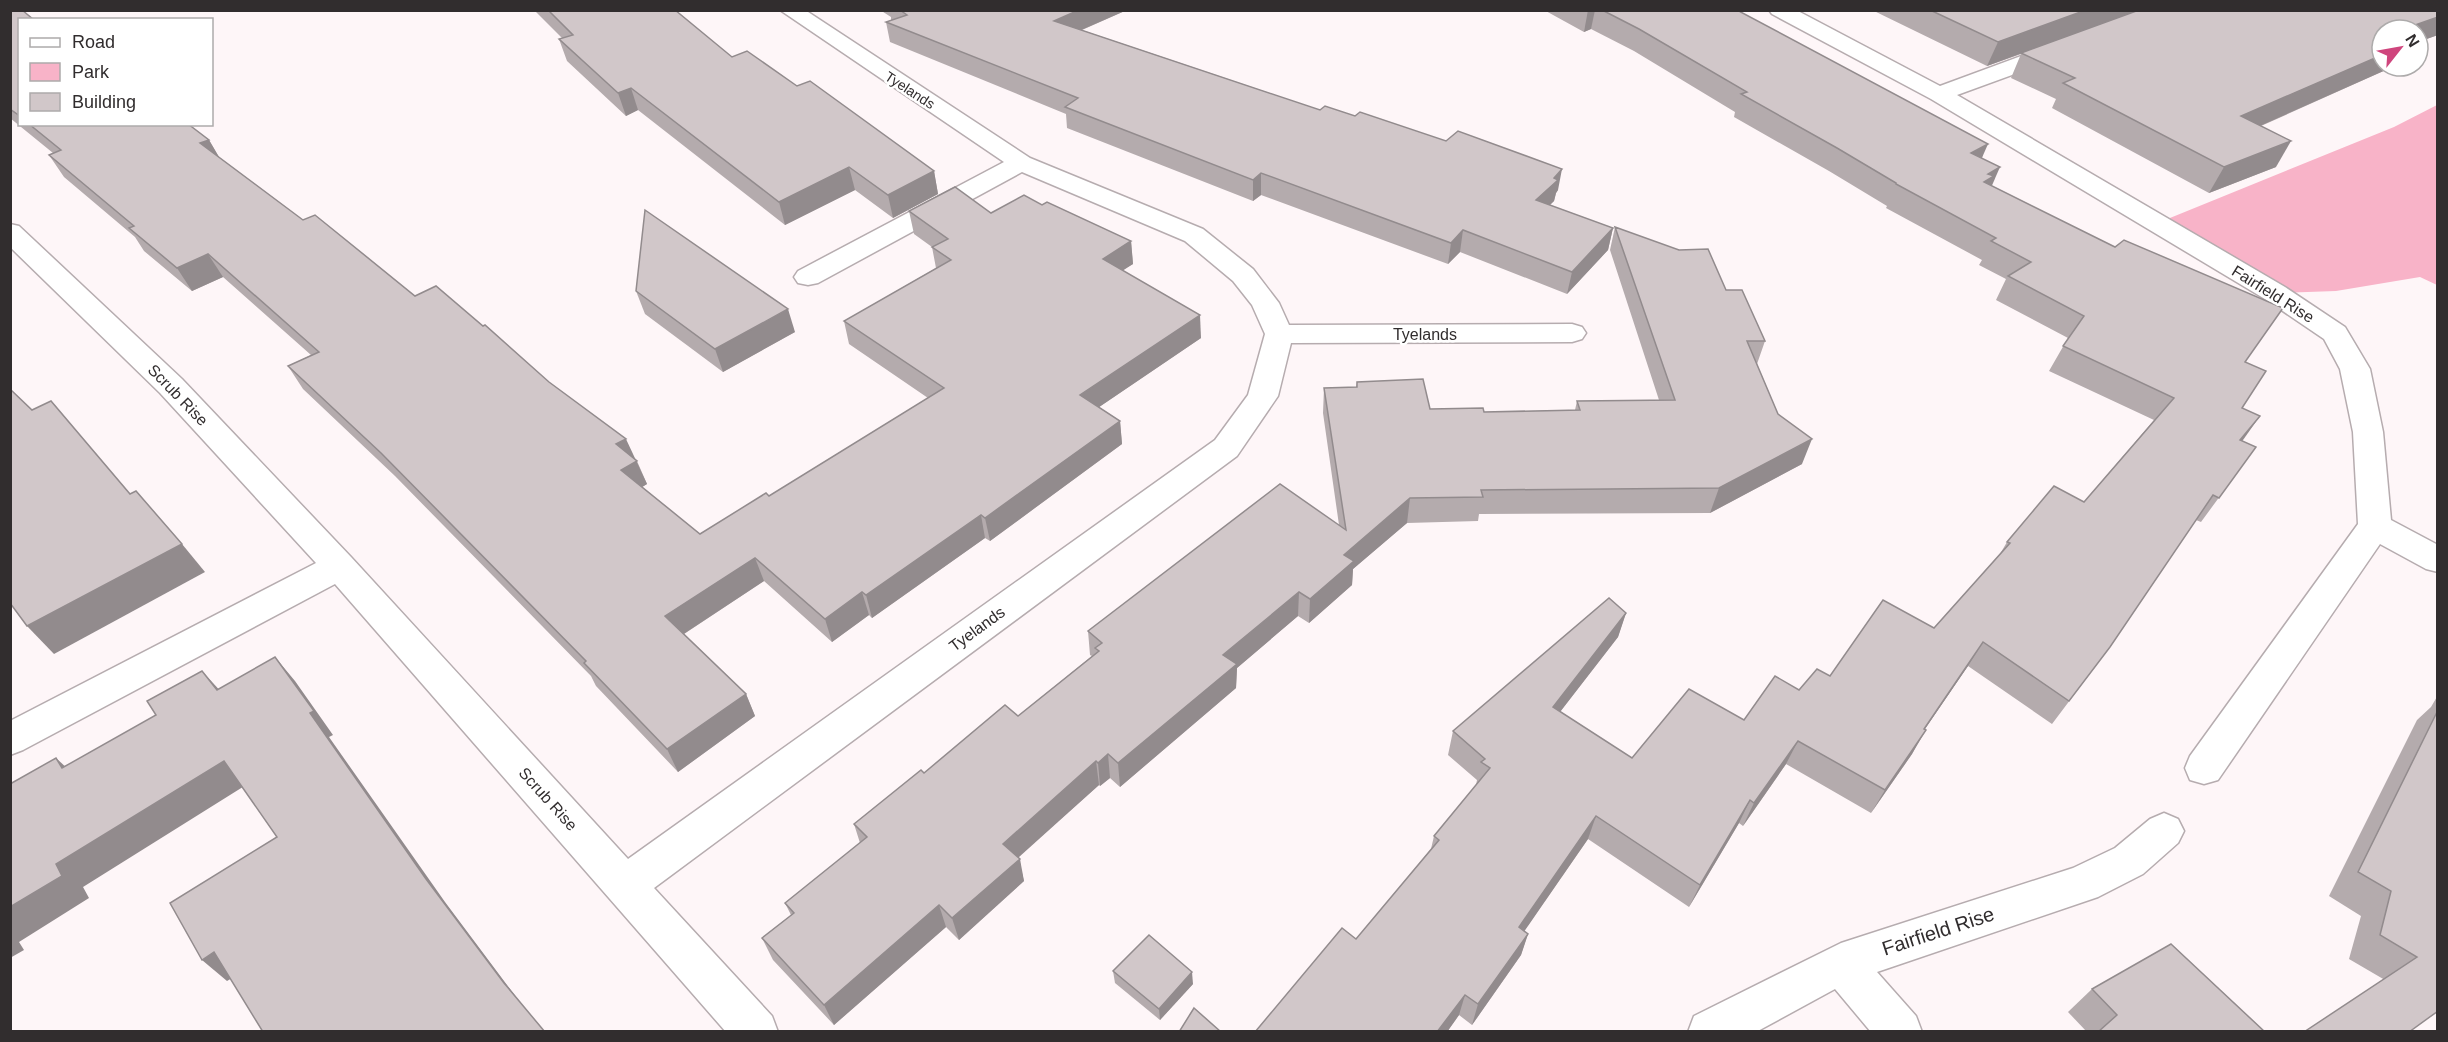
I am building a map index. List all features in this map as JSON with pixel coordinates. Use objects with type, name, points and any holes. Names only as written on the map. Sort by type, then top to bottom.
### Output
[{"type":"street","name":"Fairfield Rise","points":[[1779,10],[1939,94],[2275,293],[2335,333],[2355,369],[2368,432],[2375,526]]},
{"type":"street","name":"Tyelands","points":[[625,885],[1226,448],[1263,396],[1279,334],[1265,303],[1244,275],[1194,235],[1021,163],[803,13]]},
{"type":"street","points":[[1939,94],[2083,42]]},
{"type":"street","points":[[808,277],[1021,163]]},
{"type":"street","name":"Scrub Rise","points":[[10,232],[171,386],[339,566],[756,1032]]},
{"type":"street","name":"Tyelands","points":[[1279,334],[1572,333]]},
{"type":"street","points":[[2204,768],[2375,526],[2438,560]]},
{"type":"street","points":[[10,739],[339,566]]},
{"type":"street","name":"Fairfield Rise","points":[[1710,1032],[1840,963],[2083,884],[2129,861],[2164,831]]},
{"type":"street","points":[[1840,963],[1900,1032]]},
{"type":"green space","points":[[2437,105],[2437,285],[2420,277],[2336,291],[2275,293],[2165,220],[2394,127]]},
{"type":"building","points":[[10,10],[22,10],[32,18],[18,18],[18,115],[10,109]]},
{"type":"building","points":[[548,10],[675,10],[732,57],[747,51],[797,86],[810,81],[934,171],[888,195],[849,167],[779,202],[631,88],[618,93],[559,39],[573,35]]},
{"type":"building","points":[[900,10],[1079,10],[1054,21],[1320,110],[1325,106],[1355,116],[1360,112],[1446,141],[1458,131],[1562,169],[1554,178],[1558,180],[1536,200],[1613,228],[1572,272],[1463,230],[1451,243],[1261,173],[1253,180],[1065,107],[1078,98],[886,22],[907,15]]},
{"type":"building","points":[[1602,10],[1737,10],[1988,144],[1971,153],[2000,167],[1988,174],[1994,176],[1984,182],[2115,247],[2124,240],[2283,308],[2245,362],[2266,371],[2242,408],[2260,416],[2240,440],[2256,447],[2219,498],[2213,495],[2110,647],[2069,701],[1983,642],[1885,790],[1798,741],[1754,803],[1750,800],[1700,885],[1596,816],[1519,927],[1528,934],[1478,1004],[1465,995],[1437,1032],[1255,1032],[1342,928],[1356,939],[1439,840],[1434,836],[1490,768],[1481,762],[1485,759],[1453,731],[1609,598],[1626,613],[1553,707],[1632,758],[1689,689],[1744,720],[1775,676],[1799,690],[1817,669],[1830,676],[1883,600],[1934,628],[2010,543],[2007,542],[2054,486],[2084,502],[2174,398],[2063,346],[2084,316],[2008,276],[2031,262],[1991,241],[1996,238],[1896,184],[1741,94],[1747,92]]},
{"type":"building","points":[[1930,10],[2086,10],[1998,42]]},
{"type":"building","points":[[2139,10],[2438,10],[2438,17],[2430,20],[2430,18],[2370,18],[2370,60],[2241,116],[2291,141],[2224,167],[2063,83],[2075,78],[2021,53]]},
{"type":"building","points":[[31,126],[191,126],[209,140],[200,143],[303,220],[315,215],[415,296],[436,286],[483,326],[485,325],[549,382],[626,439],[616,444],[637,461],[621,470],[700,534],[766,493],[769,496],[944,388],[844,321],[951,260],[932,247],[948,239],[909,211],[955,187],[991,213],[1024,195],[1042,205],[1047,202],[1131,241],[1103,259],[1200,315],[1080,395],[1120,421],[985,518],[981,515],[866,595],[862,592],[825,619],[755,558],[665,616],[746,694],[667,749],[584,663],[586,661],[381,453],[288,366],[319,352],[208,254],[177,268],[129,228],[134,226],[49,155],[61,150]]},
{"type":"building","points":[[645,210],[788,309],[715,349],[636,291]]},
{"type":"building","points":[[1615,227],[1679,250],[1708,249],[1726,290],[1742,290],[1765,341],[1747,341],[1778,414],[1812,439],[1719,488],[1481,490],[1483,497],[1410,498],[1344,555],[1354,561],[1310,599],[1299,592],[1223,655],[1237,664],[1118,763],[1108,754],[1098,763],[1096,761],[1003,844],[1020,859],[952,918],[939,905],[824,1005],[762,938],[794,913],[785,903],[867,837],[854,824],[921,770],[924,773],[1005,705],[1018,716],[1099,651],[1095,648],[1102,643],[1088,631],[1280,484],[1346,530],[1324,388],[1357,387],[1357,382],[1423,379],[1430,409],[1483,408],[1484,412],[1580,410],[1577,401],[1675,400]]},
{"type":"building","points":[[10,389],[32,410],[51,401],[130,494],[136,491],[182,544],[27,626],[10,603]]},
{"type":"building","points":[[275,657],[314,711],[310,713],[426,879],[504,983],[545,1032],[263,1032],[214,952],[202,960],[170,903],[277,837],[224,761],[56,864],[62,876],[10,907],[10,784],[56,758],[62,768],[156,715],[147,701],[202,671],[217,690]]},
{"type":"building","points":[[2438,710],[2438,1011],[2409,1032],[2304,1032],[2417,957],[2380,935],[2391,891],[2358,872]]},
{"type":"building","points":[[1149,935],[1192,972],[1159,1009],[1113,971]]},
{"type":"building","points":[[2171,944],[2265,1032],[2098,1032],[2117,1015],[2092,989]]},
{"type":"building","points":[[1194,1008],[1221,1032],[1179,1032]]}]
